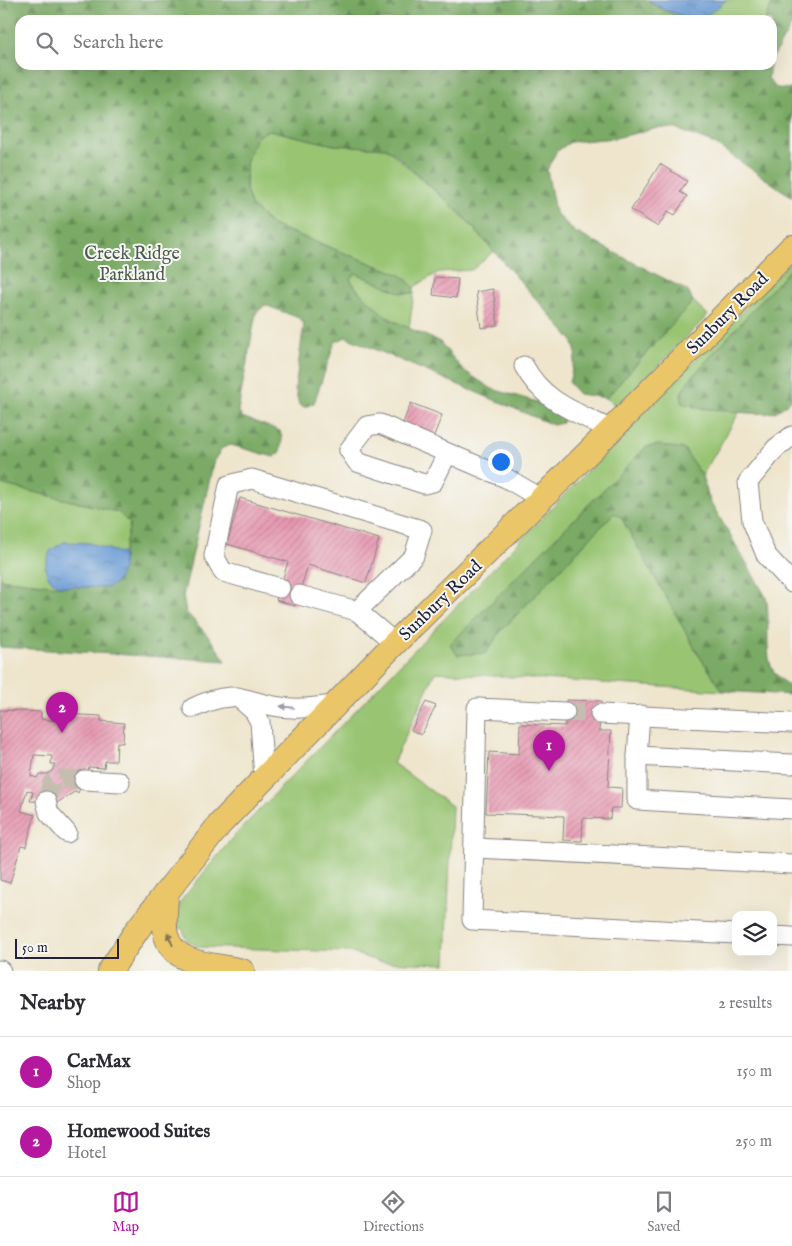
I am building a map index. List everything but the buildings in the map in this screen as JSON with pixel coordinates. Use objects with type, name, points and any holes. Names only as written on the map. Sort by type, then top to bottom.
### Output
[{"type":"main road","name":"Sunbury Road","points":[[110,971],[166,892],[220,824],[395,643],[542,499],[792,247]]},
{"type":"main road","points":[[166,892],[166,936],[176,951],[191,961],[242,971]]},
{"type":"lane","points":[[524,366],[532,380],[551,400],[611,430]]},
{"type":"lane","points":[[447,454],[434,482],[424,484],[357,462],[350,450],[367,426],[380,424],[506,478],[542,499]]},
{"type":"lane","points":[[792,436],[776,448],[748,482],[752,521],[766,555],[792,583]]},
{"type":"lane","points":[[280,588],[223,572],[214,556],[229,485],[252,479],[422,530],[414,556],[357,611]]},
{"type":"lane","points":[[299,594],[357,611],[395,643]]},
{"type":"lane","points":[[194,708],[214,699],[238,697],[292,708],[335,705]]},
{"type":"lane","points":[[238,697],[254,711],[260,722],[264,778]]},
{"type":"lane","points":[[565,712],[477,708],[472,920],[732,934]]},
{"type":"lane","points":[[600,714],[792,723]]},
{"type":"lane","points":[[640,715],[637,756],[638,800],[792,810]]},
{"type":"lane","points":[[637,756],[792,764]]},
{"type":"lane","points":[[84,780],[120,782]]},
{"type":"lane","points":[[46,801],[49,813],[67,833]]},
{"type":"lane","points":[[475,848],[792,864]]},
{"type":"lane","points":[[777,936],[792,937]]},
{"type":"green space","name":"Creek Ridge Parkland","points":[[0,0],[648,0],[656,6],[682,15],[15,15],[15,70],[769,70],[768,78],[776,88],[792,89],[792,197],[715,144],[676,129],[658,128],[615,138],[570,142],[556,152],[547,170],[555,212],[575,232],[688,291],[693,301],[606,398],[579,394],[569,383],[576,353],[572,340],[460,213],[395,154],[386,148],[334,145],[269,130],[256,137],[246,163],[246,189],[251,205],[272,225],[401,275],[414,287],[414,293],[401,293],[355,273],[350,279],[358,291],[389,319],[440,342],[463,370],[492,389],[565,410],[562,423],[553,425],[346,337],[335,342],[314,403],[305,407],[299,405],[295,388],[304,324],[299,318],[265,305],[256,313],[238,410],[242,417],[280,431],[282,439],[280,453],[274,457],[231,445],[222,448],[214,461],[183,596],[186,612],[209,637],[226,661],[0,647],[0,579],[59,586],[107,588],[123,570],[123,554],[130,524],[118,512],[0,484]]},
{"type":"green space","points":[[726,0],[774,0],[767,15],[705,15]]},
{"type":"green space","points":[[774,0],[792,0],[792,24],[777,50],[777,15],[767,15]]},
{"type":"green space","points":[[269,130],[334,145],[386,148],[460,213],[494,251],[472,270],[439,272],[414,287],[401,275],[272,225],[251,205],[246,189],[246,163],[256,137]]},
{"type":"green space","points":[[792,260],[792,267],[689,380],[681,393],[694,408],[740,411],[702,476],[684,449],[450,644],[486,653],[500,632],[614,513],[621,517],[698,654],[723,691],[435,672],[393,763],[452,806],[446,964],[380,962],[349,952],[199,947],[187,940],[182,928],[173,928],[179,903],[233,837]]},
{"type":"green space","points":[[792,267],[792,398],[777,411],[770,413],[712,409],[682,403],[681,393],[689,380]]},
{"type":"green space","points":[[355,273],[401,293],[414,293],[409,328],[383,314],[368,302],[350,279]]},
{"type":"green space","points":[[693,301],[708,315],[618,407],[606,398]]},
{"type":"green space","points":[[659,445],[684,449],[702,476],[710,501],[766,597],[768,647],[771,665],[774,672],[792,689],[792,695],[723,691],[698,654],[621,517],[614,513],[500,632],[486,653],[457,655],[450,644],[646,447]]},
{"type":"green space","points":[[0,484],[118,512],[130,524],[123,554],[89,543],[64,542],[49,578],[59,586],[0,579]]},
{"type":"water","points":[[648,0],[726,0],[705,15],[682,15],[659,7]]},
{"type":"water","points":[[64,542],[89,543],[123,554],[123,570],[116,583],[107,588],[59,586],[49,578],[45,568],[50,551]]},
{"type":"tunnel","points":[[565,712],[600,714]]},
{"type":"tunnel","points":[[46,801],[52,783],[64,779],[84,780]]},
{"type":"place","name":"Homewood Suites","points":[[62,733]]},
{"type":"place","name":"CarMax","points":[[549,771]]}]
